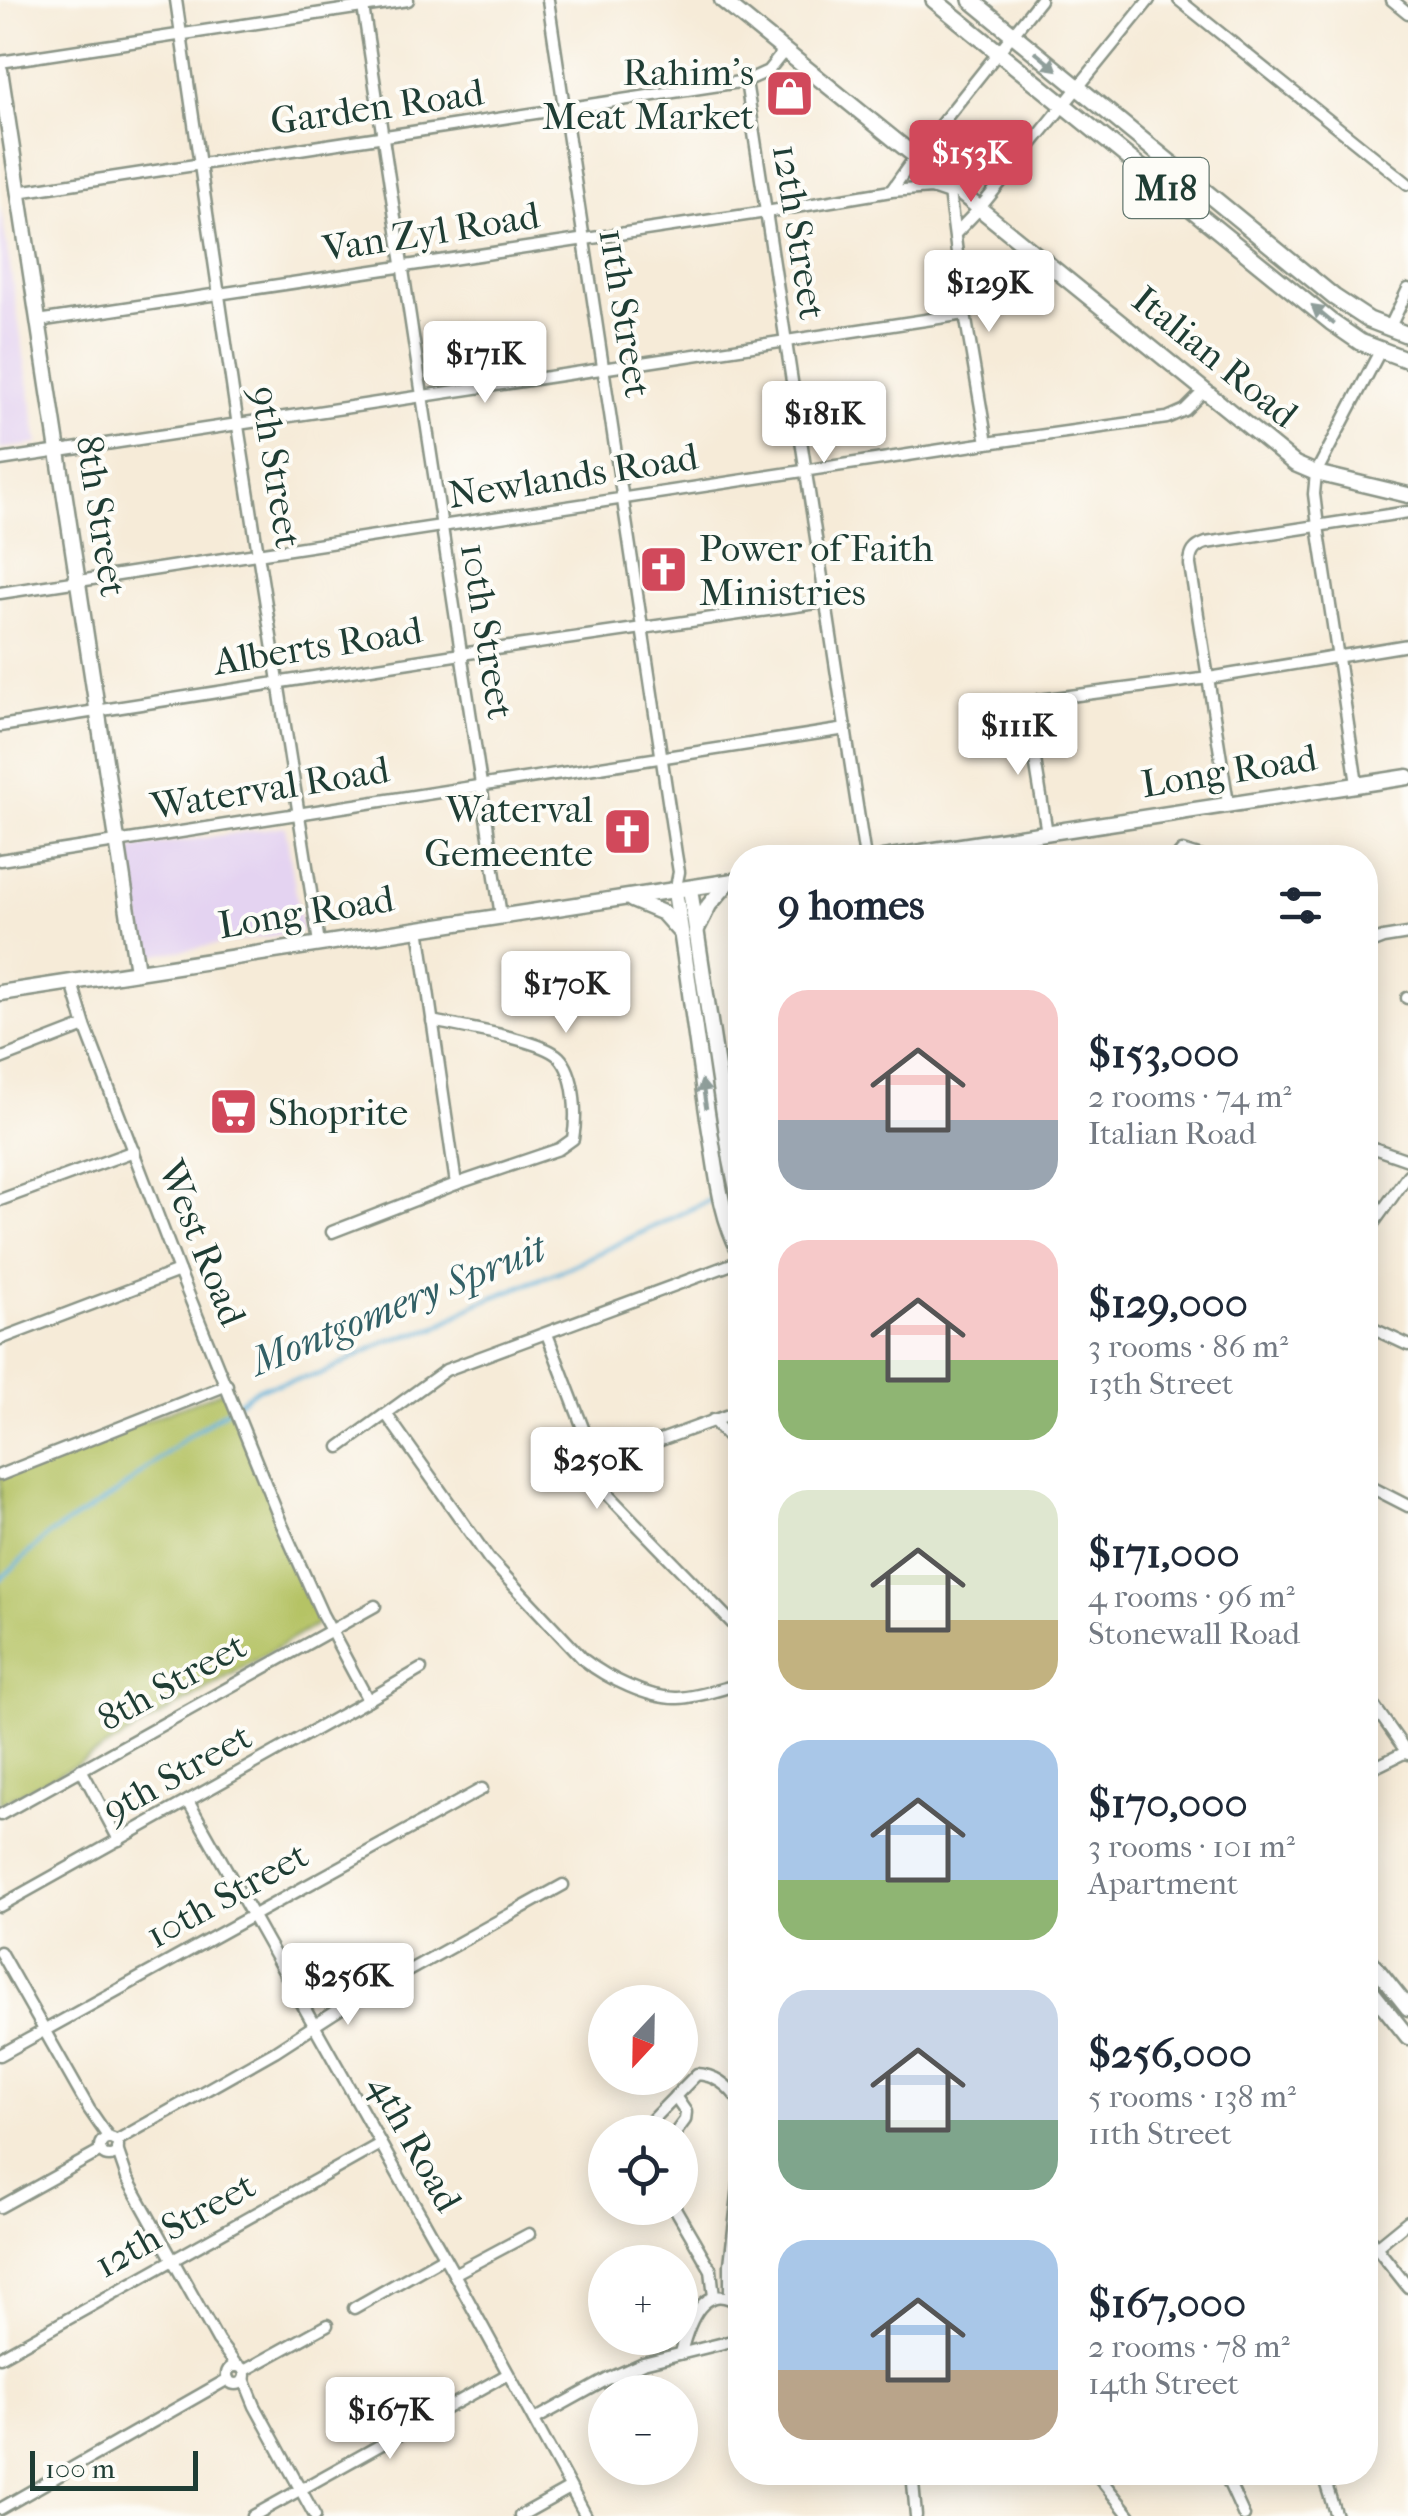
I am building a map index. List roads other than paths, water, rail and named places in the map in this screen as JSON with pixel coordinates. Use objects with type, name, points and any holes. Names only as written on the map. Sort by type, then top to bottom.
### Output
[{"type":"main road","name":"M18","points":[[934,0],[1331,322],[1360,342],[1408,360]]},
{"type":"main road","name":"M18","points":[[971,0],[1334,296],[1369,320],[1408,335]]},
{"type":"main road","name":"Italian Road","points":[[728,2],[948,188],[1295,464],[1316,473],[1408,495]]},
{"type":"main road","name":"8th Street","points":[[0,70],[137,971]]},
{"type":"main road","name":"Long Road","points":[[968,845],[1408,777]]},
{"type":"main road","name":"Long Road","points":[[0,993],[728,882]]},
{"type":"main road","points":[[728,887],[709,905],[689,934],[694,1033],[728,1224]]},
{"type":"main road","points":[[682,890],[728,1139]]},
{"type":"main road","points":[[624,898],[663,913],[689,934]]},
{"type":"main road","points":[[1378,1970],[1408,2008]]},
{"type":"main road","points":[[1378,1999],[1408,2037]]},
{"type":"street","name":"9th Street","points":[[176,0],[319,943]]},
{"type":"street","points":[[0,62],[362,3],[408,0]]},
{"type":"street","name":"11th Street","points":[[548,0],[682,890]]},
{"type":"street","points":[[891,190],[1040,0]]},
{"type":"street","points":[[956,233],[1149,0]]},
{"type":"street","points":[[1179,0],[1408,184]]},
{"type":"street","points":[[1392,0],[1408,13]]},
{"type":"street","name":"10th Street","points":[[362,3],[501,916]]},
{"type":"street","points":[[746,81],[768,71],[786,50]]},
{"type":"street","name":"Garden Road","points":[[18,192],[746,81]]},
{"type":"street","name":"12th Street","points":[[746,81],[863,845]]},
{"type":"street","points":[[948,188],[987,442]]},
{"type":"street","name":"Van Zyl Road","points":[[38,321],[891,190],[948,188]]},
{"type":"street","points":[[1389,329],[1408,289]]},
{"type":"street","points":[[0,460],[965,314]]},
{"type":"street","points":[[1357,784],[1314,494],[1316,473],[1380,351]]},
{"type":"street","name":"Newlands Road","points":[[0,593],[1167,418],[1185,410],[1205,390]]},
{"type":"street","points":[[1228,804],[1190,559],[1194,549],[1206,543],[1408,512]]},
{"type":"street","name":"Alberts Road","points":[[0,726],[824,602]]},
{"type":"street","points":[[1047,833],[1028,717],[1033,703],[1045,698],[1208,678],[1408,646]]},
{"type":"street","name":"Waterval Road","points":[[0,860],[846,729]]},
{"type":"street","points":[[418,928],[456,1184]]},
{"type":"street","points":[[1378,940],[1408,934]]},
{"type":"street","name":"West Road","points":[[72,983],[179,1271],[282,1524],[368,1700]]},
{"type":"street","points":[[332,1232],[567,1145],[572,1139],[576,1110],[568,1074],[556,1054],[534,1044],[432,1022]]},
{"type":"street","points":[[0,1059],[85,1026]]},
{"type":"street","points":[[1378,1150],[1408,1160]]},
{"type":"street","points":[[0,1200],[134,1151]]},
{"type":"street","points":[[1378,1217],[1408,1175]]},
{"type":"street","points":[[340,1448],[446,1370],[728,1266]]},
{"type":"street","points":[[0,1339],[179,1271]]},
{"type":"street","points":[[1378,1331],[1408,1344]]},
{"type":"street","points":[[547,1334],[609,1496],[728,1620]]},
{"type":"street","points":[[0,1475],[229,1391]]},
{"type":"street","points":[[386,1414],[489,1559],[592,1666],[620,1682],[659,1696],[676,1698],[728,1687]]},
{"type":"street","points":[[595,1464],[728,1415]]},
{"type":"street","points":[[713,1420],[728,1437]]},
{"type":"street","points":[[1378,1491],[1408,1506]]},
{"type":"street","name":"8th Street","points":[[0,1815],[376,1606]]},
{"type":"street","name":"9th Street","points":[[0,1906],[421,1669]]},
{"type":"street","points":[[1378,1711],[1407,1752],[1378,1766]]},
{"type":"street","points":[[81,1769],[119,1840]]},
{"type":"street","name":"10th Street","points":[[0,2054],[482,1788]]},
{"type":"street","name":"4th Road","points":[[188,1801],[586,2516]]},
{"type":"street","points":[[0,2207],[343,2007],[563,1885]]},
{"type":"street","points":[[0,1952],[315,2516]]},
{"type":"street","points":[[657,2115],[698,2074],[707,2074],[728,2089]]},
{"type":"street","points":[[675,2096],[685,2115]]},
{"type":"street","name":"12th Street","points":[[0,2356],[380,2144]]},
{"type":"street","points":[[1378,2246],[1408,2221]]},
{"type":"street","points":[[685,2225],[711,2270],[714,2297]]},
{"type":"street","points":[[454,2274],[528,2234]]},
{"type":"street","points":[[1378,2248],[1408,2287]]},
{"type":"street","points":[[354,2308],[444,2257]]},
{"type":"street","points":[[698,2311],[714,2297],[728,2300]]},
{"type":"street","points":[[0,2509],[327,2325]]},
{"type":"street","points":[[698,2349],[728,2342]]},
{"type":"street","points":[[534,2420],[608,2379],[674,2355]]},
{"type":"street","points":[[253,2516],[508,2374]]},
{"type":"street","points":[[913,2485],[916,2516]]},
{"type":"street","points":[[1106,2485],[1130,2516]]},
{"type":"street","points":[[1230,2485],[1244,2516]]},
{"type":"street","points":[[1326,2485],[1336,2516]]},
{"type":"street","points":[[520,2516],[570,2488]]},
{"type":"waterway","name":"Montgomery Spruit","points":[[0,1580],[47,1536],[117,1493],[184,1439],[259,1388],[322,1374],[387,1341],[436,1328],[476,1304],[565,1269],[716,1197]]},
{"type":"place","name":"Rahim's Meat Market","points":[[789,94]]},
{"type":"place","name":"Power of Faith Ministries","points":[[664,570]]},
{"type":"place","name":"Waterval Gemeente","points":[[628,831]]},
{"type":"place","name":"Shoprite","points":[[233,1112]]}]
